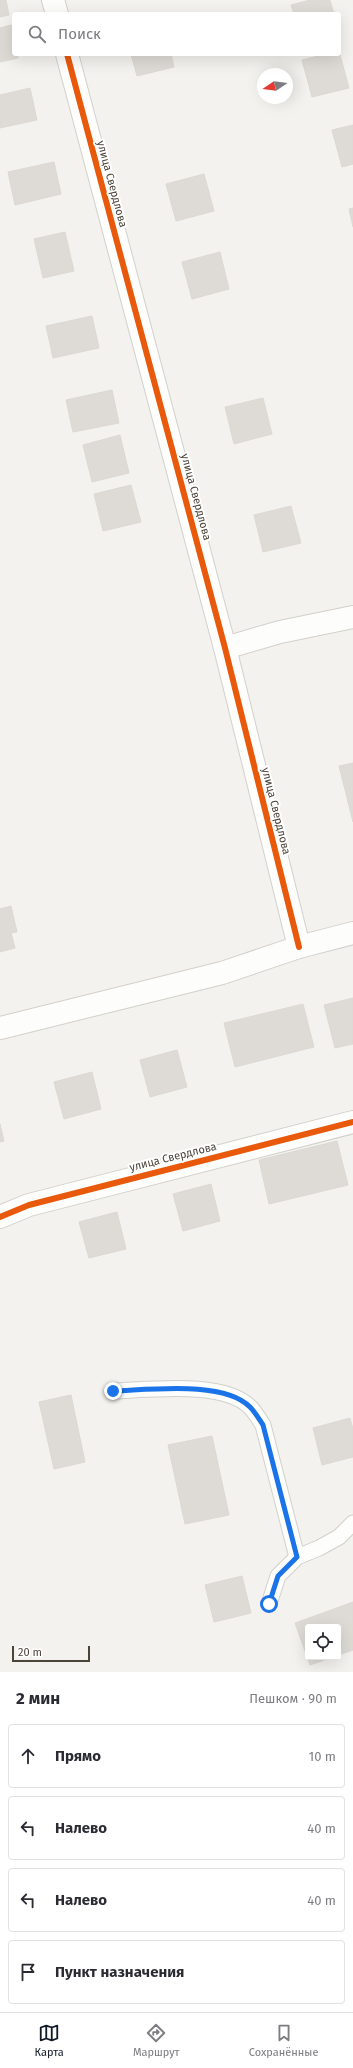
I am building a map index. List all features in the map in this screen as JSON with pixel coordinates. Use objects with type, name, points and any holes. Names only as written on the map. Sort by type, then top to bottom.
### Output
[{"type":"street","points":[[53,0],[56,12]]},
{"type":"street","name":"улица Свердлова","points":[[69,56],[225,648],[299,947]]},
{"type":"street","points":[[225,648],[280,632],[353,617]]},
{"type":"street","points":[[0,1028],[222,973],[299,947],[353,933]]},
{"type":"street","name":"улица Свердлова","points":[[0,1217],[29,1205],[88,1189],[353,1122]]},
{"type":"lane","points":[[113,1391],[194,1388],[230,1395],[249,1406],[263,1425],[297,1557]]},
{"type":"lane","points":[[269,1604],[278,1576],[297,1557],[319,1548],[339,1537],[353,1523]]},
{"type":"building","points":[[0,0],[6,0],[9,15],[0,17]]},
{"type":"building","points":[[310,0],[330,0],[333,12],[293,12],[291,5]]},
{"type":"building","points":[[11,25],[12,56],[18,56],[18,58],[0,62],[0,28]]},
{"type":"building","points":[[132,56],[171,56],[174,67],[137,76]]},
{"type":"building","points":[[319,56],[340,56],[349,88],[312,97],[302,60]]},
{"type":"building","points":[[30,88],[37,120],[0,128],[0,95]]},
{"type":"building","points":[[353,125],[353,164],[342,167],[332,130]]},
{"type":"building","points":[[54,162],[61,194],[15,205],[8,172]]},
{"type":"building","points":[[204,174],[214,211],[176,221],[166,184]]},
{"type":"building","points":[[353,208],[353,227],[349,209]]},
{"type":"building","points":[[65,232],[74,271],[43,278],[34,239]]},
{"type":"building","points":[[220,252],[229,289],[192,299],[182,262]]},
{"type":"building","points":[[92,316],[99,348],[53,358],[46,326]]},
{"type":"building","points":[[112,390],[119,423],[73,432],[66,400]]},
{"type":"building","points":[[263,398],[272,434],[234,444],[225,407]]},
{"type":"building","points":[[120,435],[129,473],[92,482],[83,445]]},
{"type":"building","points":[[131,485],[141,522],[103,531],[94,494]]},
{"type":"building","points":[[291,506],[301,543],[263,552],[254,515]]},
{"type":"building","points":[[353,763],[353,822],[339,766]]},
{"type":"building","points":[[11,906],[17,932],[11,933],[15,948],[0,952],[0,909]]},
{"type":"building","points":[[353,998],[353,1044],[335,1048],[324,1005]]},
{"type":"building","points":[[303,1004],[314,1047],[235,1067],[224,1023]]},
{"type":"building","points":[[177,1050],[187,1087],[150,1097],[140,1060]]},
{"type":"building","points":[[92,1072],[101,1109],[64,1119],[54,1082]]},
{"type":"building","points":[[0,1124],[4,1141],[0,1142]]},
{"type":"building","points":[[337,1141],[348,1185],[269,1204],[259,1160]]},
{"type":"building","points":[[211,1184],[220,1221],[183,1231],[173,1194]]},
{"type":"building","points":[[117,1212],[126,1249],[89,1258],[79,1222]]},
{"type":"building","points":[[71,1395],[85,1462],[54,1469],[39,1402]]},
{"type":"building","points":[[350,1418],[353,1429],[353,1457],[322,1465],[313,1428]]},
{"type":"building","points":[[212,1436],[229,1515],[185,1524],[168,1445]]},
{"type":"building","points":[[242,1576],[251,1613],[214,1622],[205,1585]]},
{"type":"building","points":[[353,1602],[353,1650],[341,1654],[341,1624],[305,1624],[305,1651],[295,1623]]},
{"type":"building","points":[[308,1660],[324,1660],[310,1665]]},
{"type":"cycle path","points":[[68,56],[225,648],[299,947]]},
{"type":"cycle path","points":[[0,1217],[29,1205],[353,1122]]},
{"type":"route","points":[[113,1391],[194,1388],[230,1395],[249,1406],[263,1425],[297,1557],[278,1576],[269,1604]]}]
